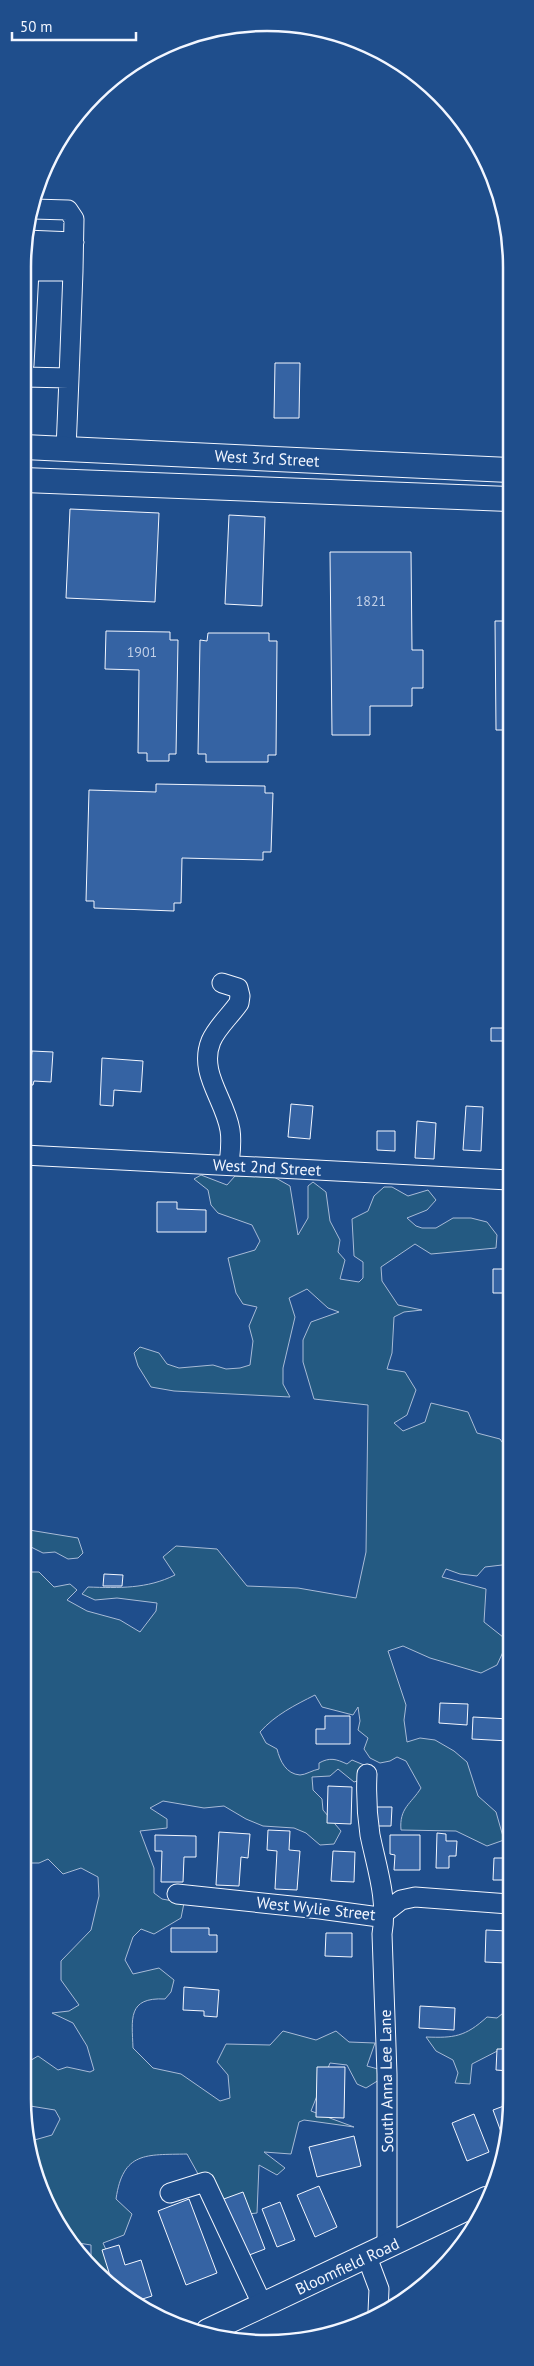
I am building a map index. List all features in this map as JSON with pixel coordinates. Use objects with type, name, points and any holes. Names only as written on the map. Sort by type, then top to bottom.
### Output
[{"type":"main road","name":"West 3rd Street","points":[[31,447],[503,470]]},
{"type":"main road","name":"West 3rd Street","points":[[31,480],[503,499]]},
{"type":"main road","name":"Bloomfield Road","points":[[214,2328],[477,2204]]},
{"type":"street","points":[[38,209],[68,210],[74,219],[66,449]]},
{"type":"street","points":[[33,243],[73,257]]},
{"type":"street","points":[[32,256],[73,257]]},
{"type":"street","points":[[31,271],[73,257]]},
{"type":"street","points":[[31,377],[69,378]]},
{"type":"street","points":[[222,982],[238,988],[239,1003],[212,1040],[207,1054],[207,1067],[230,1130],[229,1165]]},
{"type":"street","name":"West 2nd Street","points":[[31,1155],[503,1180]]},
{"type":"street","name":"South Anna Lee Lane","points":[[367,1774],[366,1794],[370,1834],[385,1914],[382,1934],[387,2074],[377,2253]]},
{"type":"street","name":"West Wylie Street","points":[[177,1894],[379,1917],[401,1900],[415,1897],[503,1904]]},
{"type":"street","points":[[170,2193],[205,2182],[263,2306]]},
{"type":"street","points":[[377,2253],[380,2289],[378,2306]]},
{"type":"shaded area","points":[[201,1175],[227,1185],[235,1176],[274,1177],[290,1186],[298,1235],[308,1218],[308,1186],[313,1182],[326,1192],[330,1221],[340,1240],[338,1252],[345,1260],[340,1279],[359,1282],[363,1278],[363,1262],[354,1256],[352,1219],[368,1211],[374,1196],[384,1187],[392,1187],[408,1196],[428,1190],[436,1200],[427,1210],[407,1218],[416,1226],[436,1228],[453,1218],[471,1218],[487,1222],[497,1235],[496,1248],[431,1254],[415,1244],[381,1267],[382,1281],[398,1305],[422,1310],[404,1312],[394,1317],[392,1353],[387,1369],[405,1372],[416,1390],[407,1415],[394,1423],[403,1431],[425,1422],[431,1403],[468,1412],[477,1433],[500,1439],[503,1443],[503,1564],[485,1567],[477,1576],[460,1574],[446,1569],[442,1577],[486,1589],[484,1622],[503,1637],[503,1652],[497,1665],[481,1673],[430,1658],[403,1646],[388,1651],[406,1705],[404,1720],[407,1742],[420,1738],[435,1740],[454,1751],[467,1762],[478,1796],[496,1812],[503,1840],[487,1846],[456,1831],[401,1830],[404,1811],[421,1788],[406,1761],[397,1757],[380,1763],[370,1758],[364,1749],[368,1738],[358,1730],[360,1721],[358,1707],[353,1715],[322,1707],[315,1695],[279,1715],[260,1732],[266,1743],[277,1749],[284,1766],[295,1774],[302,1775],[319,1769],[319,1763],[330,1759],[347,1764],[352,1760],[364,1765],[364,1774],[360,1780],[354,1782],[338,1769],[330,1776],[312,1777],[313,1790],[322,1799],[323,1810],[341,1831],[334,1844],[320,1845],[306,1833],[294,1828],[263,1826],[246,1819],[224,1806],[204,1808],[163,1801],[150,1808],[167,1819],[167,1828],[140,1831],[154,1868],[154,1893],[162,1899],[184,1903],[181,1918],[154,1934],[141,1929],[133,1937],[125,1960],[133,1974],[159,1968],[174,1980],[171,1992],[165,1999],[153,1999],[144,2002],[134,2012],[132,2028],[133,2048],[153,2068],[181,2074],[220,2101],[230,2098],[228,2075],[217,2062],[226,2044],[270,2045],[283,2031],[316,2040],[336,2031],[349,2042],[375,2043],[367,2066],[378,2069],[379,2080],[366,2088],[357,2084],[347,2065],[330,2063],[311,2111],[354,2127],[304,2120],[299,2122],[291,2154],[264,2152],[285,2168],[277,2175],[259,2165],[257,2213],[239,2215],[205,2195],[197,2172],[187,2154],[148,2156],[131,2164],[124,2172],[119,2183],[116,2199],[132,2214],[124,2235],[103,2243],[117,2274],[115,2279],[91,2255],[91,2245],[80,2243],[63,2217],[49,2189],[39,2160],[35,2140],[52,2135],[60,2119],[55,2110],[31,2106],[31,2060],[38,2056],[58,2070],[67,2067],[90,2072],[94,2070],[87,2046],[73,2023],[52,2013],[69,2011],[79,2005],[61,1980],[61,1961],[91,1930],[99,1896],[98,1877],[81,1868],[63,1874],[48,1859],[39,1863],[31,1863],[31,1572],[39,1572],[54,1587],[70,1584],[77,1590],[67,1600],[87,1611],[120,1620],[140,1632],[156,1611],[157,1603],[117,1598],[95,1600],[82,1594],[88,1587],[143,1585],[175,1575],[163,1557],[176,1546],[217,1549],[247,1586],[298,1588],[356,1598],[366,1552],[368,1405],[314,1399],[303,1362],[303,1340],[311,1322],[339,1312],[328,1308],[307,1289],[289,1298],[295,1317],[283,1368],[283,1384],[290,1397],[174,1391],[151,1387],[138,1366],[134,1353],[140,1347],[159,1353],[167,1364],[179,1368],[213,1365],[226,1369],[250,1365],[253,1341],[249,1326],[257,1307],[243,1304],[236,1293],[228,1258],[255,1250],[260,1241],[252,1225],[218,1213],[211,1205],[208,1190],[194,1179]]},
{"type":"shaded area","points":[[31,1530],[78,1538],[83,1553],[78,1558],[68,1559],[55,1552],[43,1553],[31,1547]]},
{"type":"shaded area","points":[[503,2013],[503,2048],[472,2064],[470,2084],[455,2083],[458,2073],[453,2060],[436,2051],[426,2037],[459,2035],[472,2029],[487,2017],[497,2018]]},
{"type":"building","points":[[275,363],[300,363],[299,418],[274,418]]},
{"type":"building","points":[[70,509],[159,513],[155,602],[66,598]]},
{"type":"building","points":[[229,515],[265,517],[262,606],[225,604]]},
{"type":"building","points":[[330,552],[411,552],[412,650],[423,650],[423,688],[412,688],[412,706],[370,706],[370,735],[332,735]]},
{"type":"building","points":[[495,621],[503,621],[503,730],[496,730]]},
{"type":"building","points":[[106,631],[170,632],[170,640],[178,640],[176,754],[169,754],[169,761],[147,761],[147,753],[138,753],[139,670],[105,669]]},
{"type":"building","points":[[208,633],[269,633],[269,641],[277,641],[276,755],[268,755],[268,762],[206,762],[206,754],[198,754],[200,640],[207,641]]},
{"type":"building","points":[[156,784],[265,786],[265,793],[273,793],[271,852],[263,852],[263,860],[182,858],[181,903],[174,903],[174,911],[94,908],[94,901],[86,901],[89,790],[156,792]]},
{"type":"building","points":[[491,1028],[503,1028],[503,1041],[491,1041]]},
{"type":"building","points":[[32,1051],[53,1052],[51,1082],[34,1081],[33,1085],[31,1085]]},
{"type":"building","points":[[102,1058],[143,1061],[141,1092],[114,1090],[113,1106],[100,1105]]},
{"type":"building","points":[[291,1104],[313,1106],[310,1139],[288,1137]]},
{"type":"building","points":[[466,1106],[483,1107],[481,1151],[463,1150]]},
{"type":"building","points":[[417,1121],[436,1123],[434,1159],[415,1158]]},
{"type":"building","points":[[377,1131],[395,1131],[395,1151],[377,1150]]},
{"type":"building","points":[[157,1202],[177,1202],[177,1209],[206,1210],[206,1232],[157,1232]]},
{"type":"building","points":[[493,1269],[503,1269],[503,1293],[493,1293]]},
{"type":"building","points":[[104,1574],[123,1575],[122,1586],[103,1586]]},
{"type":"building","points":[[440,1703],[468,1704],[467,1725],[439,1723]]},
{"type":"building","points":[[325,1716],[350,1716],[350,1744],[316,1744],[316,1729],[325,1729]]},
{"type":"building","points":[[473,1717],[503,1719],[503,1741],[472,1739]]},
{"type":"building","points":[[328,1786],[352,1787],[351,1824],[327,1823]]},
{"type":"building","points":[[375,1807],[392,1807],[391,1826],[374,1826]]},
{"type":"building","points":[[268,1830],[290,1831],[289,1850],[300,1851],[297,1890],[275,1889],[277,1851],[267,1850]]},
{"type":"building","points":[[219,1832],[250,1834],[248,1858],[241,1857],[239,1886],[216,1885]]},
{"type":"building","points":[[437,1833],[446,1834],[446,1841],[457,1841],[456,1856],[449,1856],[449,1868],[436,1868]]},
{"type":"building","points":[[155,1835],[196,1836],[196,1857],[184,1857],[183,1882],[161,1882],[162,1851],[155,1851]]},
{"type":"building","points":[[390,1835],[420,1835],[420,1870],[394,1870],[395,1855],[390,1854]]},
{"type":"building","points":[[333,1851],[355,1852],[354,1882],[331,1881]]},
{"type":"building","points":[[494,1858],[503,1858],[503,1880],[493,1880]]},
{"type":"building","points":[[171,1928],[209,1928],[209,1935],[217,1935],[217,1952],[171,1952]]},
{"type":"building","points":[[486,1930],[503,1931],[503,1963],[485,1962]]},
{"type":"building","points":[[326,1933],[352,1933],[352,1957],[325,1956]]},
{"type":"building","points":[[184,1987],[219,1990],[217,2017],[204,2016],[204,2011],[183,2010]]},
{"type":"building","points":[[420,2006],[455,2008],[454,2030],[419,2028]]},
{"type":"building","points":[[497,2049],[503,2049],[503,2071],[496,2070]]},
{"type":"building","points":[[317,2067],[345,2067],[344,2118],[316,2117]]},
{"type":"building","points":[[503,2106],[501,2131],[493,2110]]},
{"type":"building","points":[[474,2114],[489,2152],[467,2161],[452,2123]]},
{"type":"building","points":[[354,2136],[361,2166],[317,2177],[309,2147]]},
{"type":"building","points":[[319,2186],[337,2227],[315,2237],[297,2195]]},
{"type":"building","points":[[243,2192],[265,2249],[244,2257],[221,2200]]},
{"type":"building","points":[[189,2199],[217,2273],[186,2285],[158,2211]]},
{"type":"building","points":[[280,2202],[295,2240],[277,2247],[262,2209]]},
{"type":"building","points":[[119,2245],[125,2265],[141,2260],[152,2296],[142,2299],[109,2274],[102,2250]]}]
